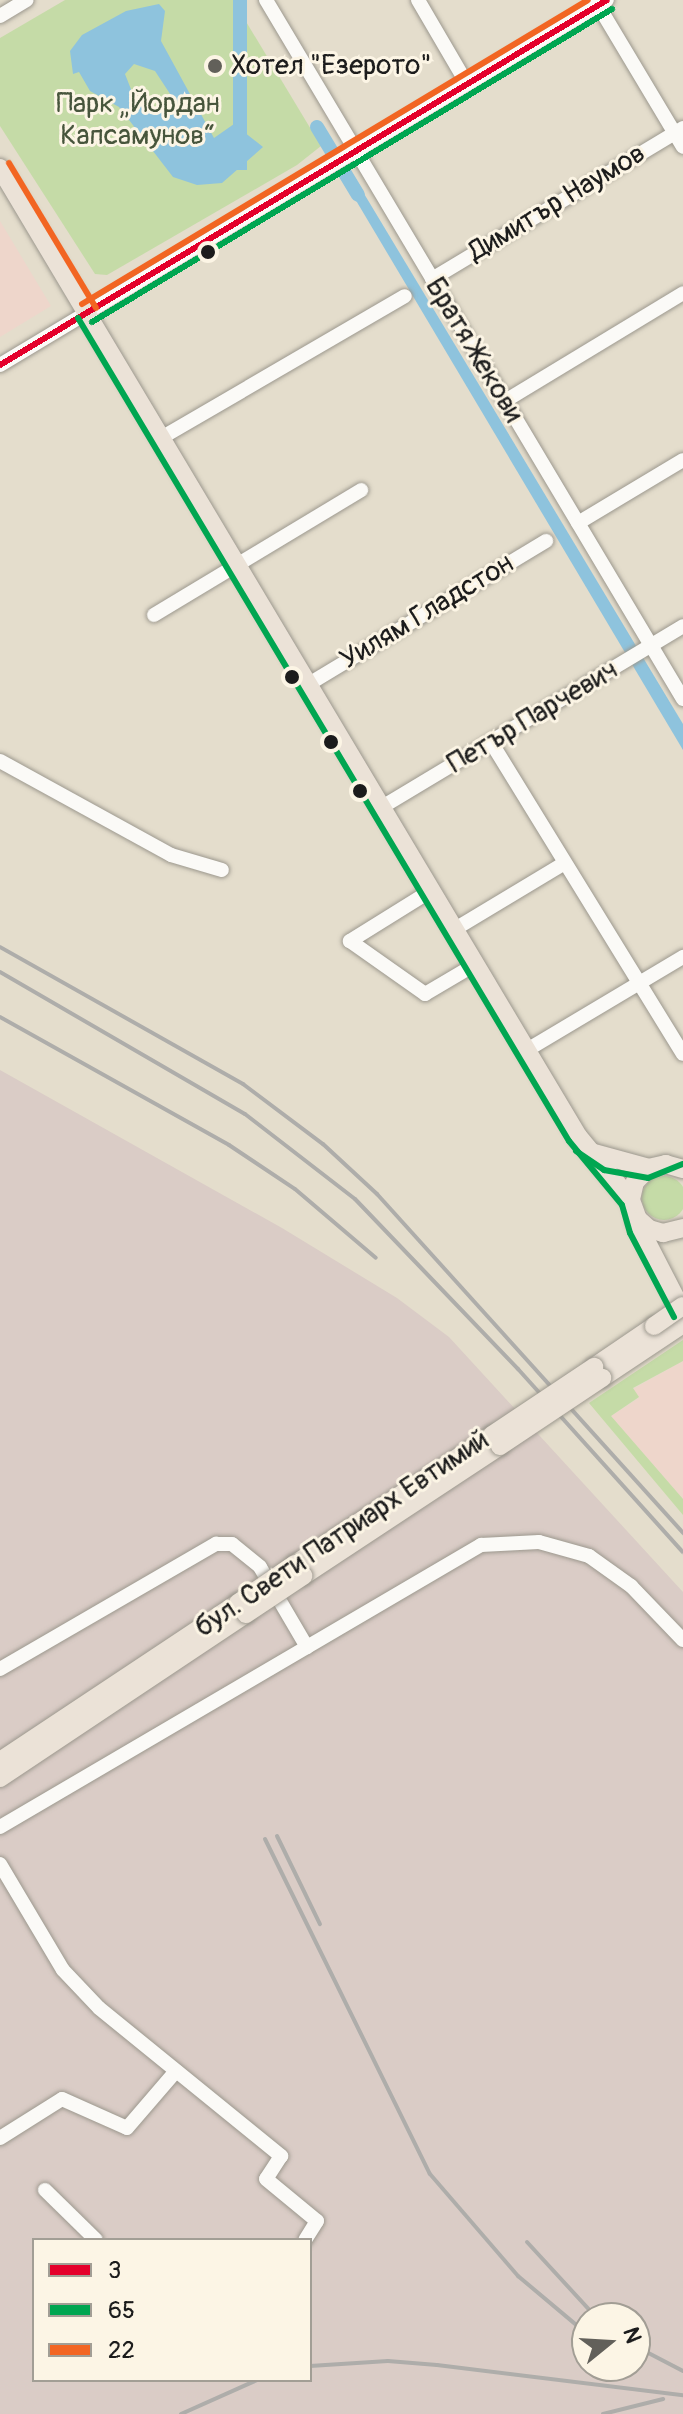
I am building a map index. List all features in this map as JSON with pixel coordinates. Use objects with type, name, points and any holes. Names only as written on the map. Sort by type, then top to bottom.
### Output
[{"type":"main road","points":[[0,168],[586,1147],[649,1229],[678,1230],[665,1253],[666,1280]]},
{"type":"main road","points":[[586,1147],[617,1164],[666,1167]]},
{"type":"main road","points":[[683,1153],[666,1167],[635,1182],[632,1205],[666,1280],[683,1309]]},
{"type":"main road","name":"бул. Свети Патриарх Евтимий","points":[[0,1761],[242,1608],[598,1373],[658,1332],[683,1309]]},
{"type":"main road","name":"бул. Свети Патриарх Евтимий","points":[[658,1332],[683,1324]]},
{"type":"main road","name":"бул. Свети Патриарх Евтимий","points":[[0,1778],[242,1608]]},
{"type":"street","points":[[0,16],[27,0]]},
{"type":"street","name":"Братя Жекови","points":[[266,0],[578,523],[646,648],[683,699]]},
{"type":"street","points":[[418,0],[467,84]]},
{"type":"street","points":[[0,365],[600,2],[679,131],[683,147]]},
{"type":"street","name":"Димитър Наумов","points":[[432,279],[679,131]]},
{"type":"street","points":[[505,401],[683,293]]},
{"type":"street","points":[[161,438],[405,296]]},
{"type":"street","points":[[578,523],[683,460]]},
{"type":"street","points":[[154,615],[361,490]]},
{"type":"street","name":"Уилям Гладстон","points":[[309,684],[546,541]]},
{"type":"street","name":"Петър Парчевич","points":[[382,807],[683,626]]},
{"type":"street","points":[[491,742],[683,1054]]},
{"type":"street","points":[[0,761],[171,855],[222,870]]},
{"type":"street","points":[[455,929],[565,863]]},
{"type":"street","points":[[432,890],[350,941],[425,994],[476,964]]},
{"type":"street","points":[[527,1050],[683,957]]},
{"type":"street","points":[[0,1827],[481,1545],[498,1541],[539,1542],[589,1556],[631,1586],[683,1640]]},
{"type":"street","points":[[0,1669],[216,1544],[232,1544],[260,1567],[307,1647]]},
{"type":"street","points":[[0,1864],[63,1970],[99,2008],[281,2156],[266,2179],[317,2221],[306,2238]]},
{"type":"street","points":[[0,2138],[62,2099],[127,2128],[176,2071]]},
{"type":"street","points":[[45,2190],[94,2238]]},
{"type":"shaded area","points":[[0,221],[51,306],[0,337]]},
{"type":"shaded area","points":[[0,1070],[282,1228],[397,1298],[449,1337],[683,1592],[683,2414],[0,2414]]},
{"type":"shaded area","points":[[683,1361],[683,1499],[611,1416],[639,1398],[633,1389]]},
{"type":"green space","name":"Парк „Йордан Капсамунов“","points":[[65,0],[233,0],[321,146],[297,165],[107,275],[95,274],[0,126],[0,38]]},
{"type":"green space","points":[[664,1176],[679,1183],[684,1190],[684,1206],[679,1213],[664,1220],[649,1213],[642,1198],[649,1183]]},
{"type":"green space","points":[[683,1340],[683,1361],[633,1388],[639,1397],[611,1416],[683,1499],[683,1515],[589,1403]]},
{"type":"water","points":[[233,0],[247,0],[247,170],[233,170]]},
{"type":"water","points":[[159,4],[165,11],[161,41],[214,138],[234,124],[263,147],[222,183],[197,185],[173,177],[119,107],[90,91],[79,72],[73,74],[70,51],[82,35],[126,11]],"holes":[[[134,64],[155,71],[176,103],[172,115],[142,106],[134,97],[125,74]]]},
{"type":"water","points":[[354,177],[683,724],[683,750],[345,182]]},
{"type":"waterway","points":[[317,127],[358,195]]},
{"type":"railway","points":[[0,947],[243,1084],[323,1144],[377,1194],[683,1533]]},
{"type":"railway","points":[[0,972],[245,1114],[355,1199],[518,1369],[683,1552]]},
{"type":"railway","points":[[0,1017],[229,1145],[295,1189],[376,1258]]},
{"type":"railway","points":[[277,1836],[320,1924]]},
{"type":"railway","points":[[265,1839],[430,2174],[518,2276],[571,2321]]},
{"type":"railway","points":[[527,2242],[582,2302]]},
{"type":"railway","points":[[651,2354],[683,2371]]},
{"type":"railway","points":[[312,2366],[388,2361],[683,2395]]},
{"type":"railway","points":[[181,2414],[253,2382]]},
{"type":"railway","points":[[603,2414],[663,2399]]},
{"type":"transit line","name":"22","points":[[82,304],[588,0]]},
{"type":"transit line","name":"3","points":[[0,365],[607,0]]},
{"type":"transit line","name":"65","points":[[92,322],[612,9]]},
{"type":"transit line","name":"22","points":[[9,163],[96,308]]},
{"type":"transit line","name":"65","points":[[78,318],[569,1141],[622,1205],[630,1233],[674,1317]]},
{"type":"transit line","name":"65","points":[[576,1151],[604,1170],[648,1178],[683,1164]]},
{"type":"place","name":"Хотел \"Езерото\"","points":[[215,66]]}]
